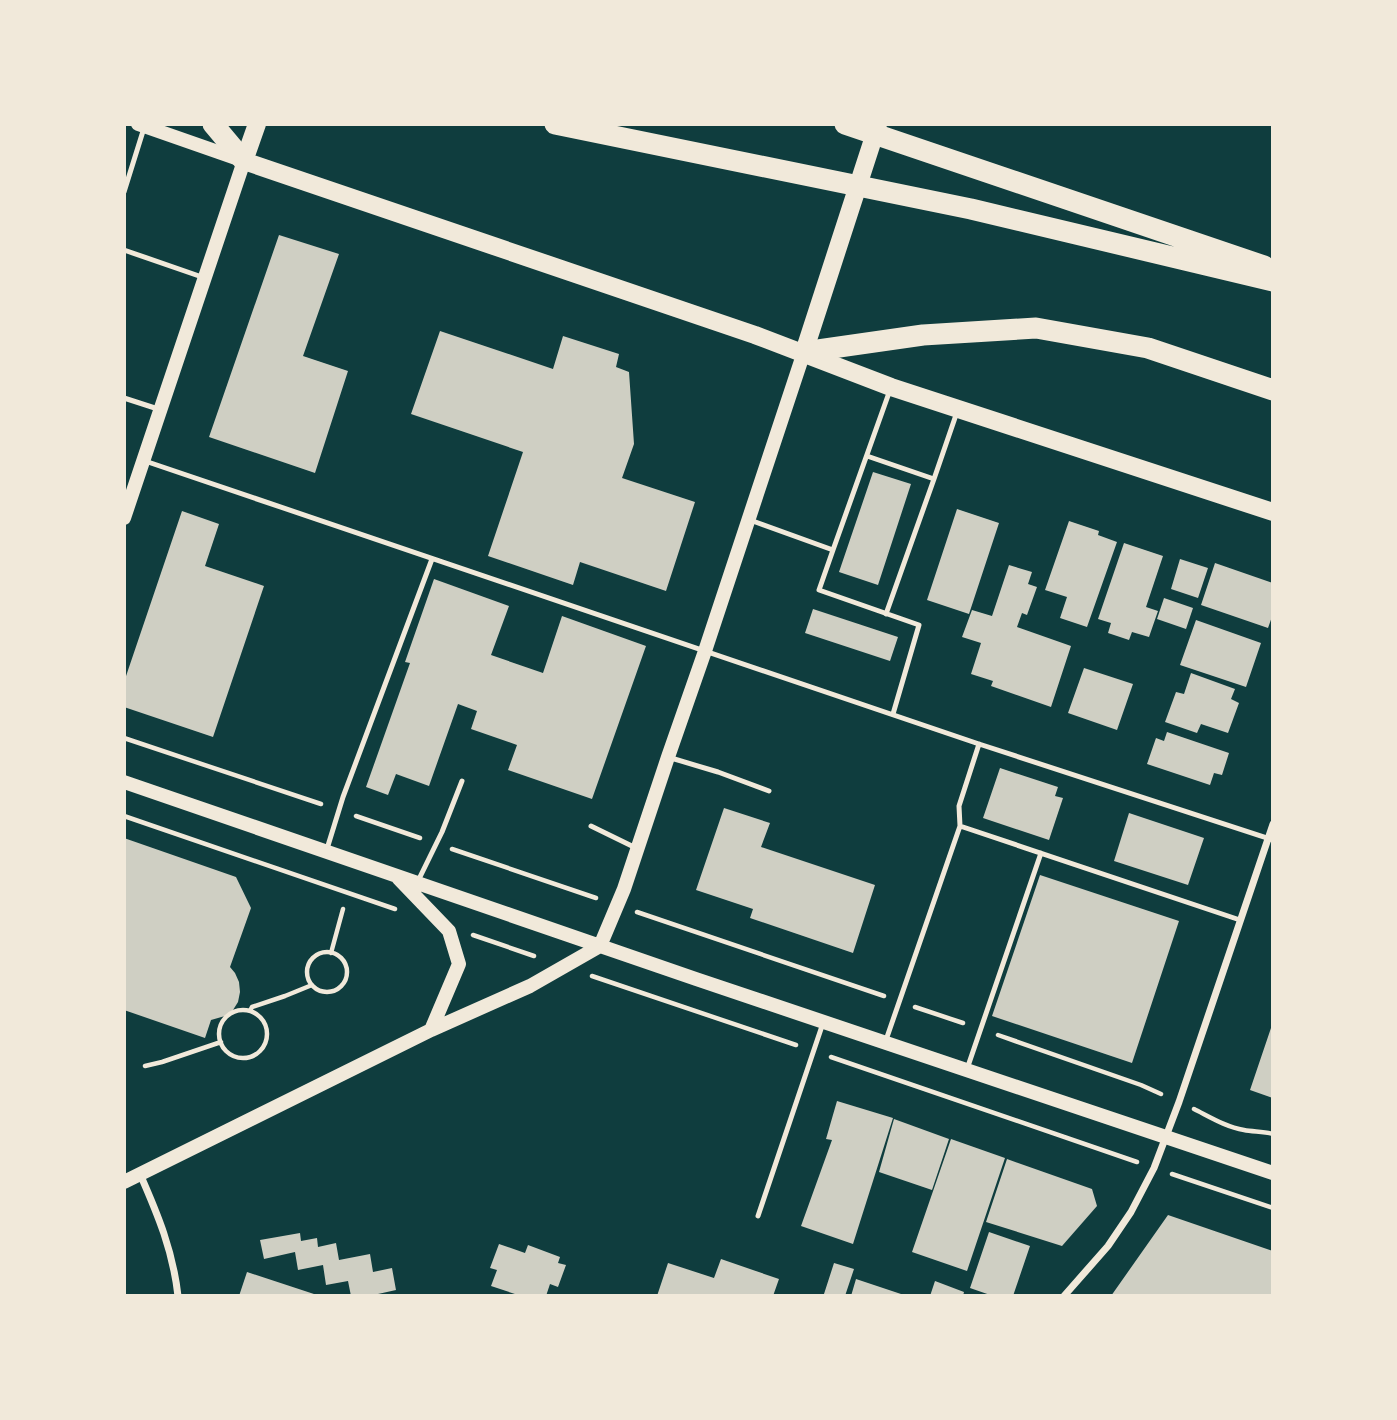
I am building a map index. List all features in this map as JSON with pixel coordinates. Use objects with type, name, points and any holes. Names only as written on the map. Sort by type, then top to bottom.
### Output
[{"type":"highway","points":[[213,124],[244,161]]},
{"type":"highway","points":[[555,124],[971,209],[1273,281]]},
{"type":"highway","points":[[845,124],[1273,269]]},
{"type":"highway","points":[[804,352],[923,335],[1036,328],[1148,348],[1273,390]]},
{"type":"main road","points":[[124,519],[128,496],[144,460],[257,124]]},
{"type":"main road","points":[[124,1182],[431,1030],[530,986],[600,946],[638,849],[705,652],[878,124]]},
{"type":"main road","points":[[141,125],[804,352],[891,387],[1273,512]]},
{"type":"main road","points":[[124,782],[1273,1173]]},
{"type":"main road","points":[[395,875],[449,931],[459,964],[431,1030]]},
{"type":"street","points":[[1064,1296],[1108,1246],[1131,1213],[1154,1168],[1180,1102],[1273,824]]},
{"type":"street","points":[[139,1174],[160,1219],[175,1270],[178,1296]]},
{"type":"lane","points":[[124,192],[141,125]]},
{"type":"lane","points":[[124,250],[205,278]]},
{"type":"lane","points":[[891,387],[819,590],[919,625],[893,714]]},
{"type":"lane","points":[[124,398],[161,410]]},
{"type":"lane","points":[[886,614],[959,408]]},
{"type":"lane","points":[[867,456],[934,479]]},
{"type":"lane","points":[[144,460],[705,652],[1270,839]]},
{"type":"lane","points":[[748,520],[833,550]]},
{"type":"lane","points":[[326,852],[432,559]]},
{"type":"lane","points":[[885,1042],[960,826],[959,806],[979,744]]},
{"type":"lane","points":[[668,757],[769,791]]},
{"type":"lane","points":[[417,883],[437,844],[462,780]]},
{"type":"lane","points":[[591,826],[638,849]]},
{"type":"lane","points":[[960,826],[1240,920]]},
{"type":"lane","points":[[966,1070],[1041,853]]},
{"type":"lane","points":[[758,1216],[824,1022]]},
{"type":"path","points":[[124,738],[1141,1085],[1245,1131],[1273,1134]]},
{"type":"path","points":[[124,816],[1273,1209]]},
{"type":"path","points":[[331,953],[343,909]]},
{"type":"path","points":[[331,953],[346,964],[347,977],[340,988],[328,992],[312,985],[307,972],[317,955],[331,953]]},
{"type":"path","points":[[250,1011],[252,1007],[312,985]]},
{"type":"path","points":[[242,1010],[250,1011],[257,1014],[266,1027],[265,1043],[255,1054],[239,1057],[225,1049],[221,1042],[220,1027],[228,1015],[242,1010]]},
{"type":"path","points":[[145,1066],[221,1042]]},
{"type":"building","points":[[279,235],[339,254],[303,356],[348,371],[315,473],[209,437]]},
{"type":"building","points":[[440,331],[553,369],[563,336],[619,354],[616,367],[629,372],[634,444],[622,478],[695,502],[666,591],[580,562],[573,585],[488,556],[523,452],[411,414]]},
{"type":"building","points":[[873,472],[911,484],[878,585],[839,572]]},
{"type":"building","points":[[957,509],[999,523],[969,614],[927,600]]},
{"type":"building","points":[[182,511],[219,524],[205,566],[264,586],[213,737],[124,707],[124,682]]},
{"type":"building","points":[[1069,521],[1099,531],[1098,535],[1117,542],[1087,627],[1060,618],[1067,597],[1045,590]]},
{"type":"building","points":[[1124,543],[1163,556],[1146,607],[1158,611],[1149,637],[1132,632],[1129,640],[1108,633],[1111,623],[1098,619]]},
{"type":"building","points":[[1180,559],[1208,568],[1198,598],[1171,589]]},
{"type":"building","points":[[1215,563],[1273,583],[1273,614],[1268,628],[1201,605]]},
{"type":"building","points":[[1009,565],[1032,572],[1028,584],[1037,587],[1027,615],[1022,613],[1017,627],[1071,646],[1051,707],[991,686],[993,681],[971,674],[981,643],[962,637],[972,610],[992,616]]},
{"type":"building","points":[[434,579],[509,606],[491,655],[543,673],[562,616],[646,646],[592,799],[508,770],[517,745],[471,729],[477,711],[458,704],[429,786],[396,774],[388,795],[366,787],[410,663],[405,662]]},
{"type":"building","points":[[1164,598],[1193,608],[1186,629],[1157,619]]},
{"type":"building","points":[[813,609],[898,637],[890,661],[805,633]]},
{"type":"building","points":[[1196,620],[1261,643],[1246,687],[1180,665]]},
{"type":"building","points":[[1084,668],[1133,684],[1117,730],[1068,713]]},
{"type":"building","points":[[1191,673],[1235,689],[1231,699],[1239,703],[1228,733],[1201,724],[1197,733],[1165,722],[1176,692],[1184,694]]},
{"type":"building","points":[[1167,732],[1229,753],[1222,775],[1214,773],[1210,785],[1147,764],[1156,738],[1164,741]]},
{"type":"building","points":[[1000,768],[1058,787],[1055,796],[1063,798],[1049,840],[983,818]]},
{"type":"building","points":[[724,808],[770,823],[761,847],[875,885],[853,953],[750,918],[753,909],[696,890]]},
{"type":"building","points":[[1129,813],[1204,838],[1188,885],[1114,861]]},
{"type":"building","points":[[124,838],[236,877],[251,908],[230,967],[239,982],[238,1002],[225,1016],[211,1020],[205,1038],[124,1010]]},
{"type":"building","points":[[1040,875],[1179,921],[1132,1063],[992,1016]]},
{"type":"building","points":[[1273,1025],[1273,1098],[1250,1090]]},
{"type":"building","points":[[837,1101],[893,1118],[853,1244],[801,1226],[832,1140],[826,1139]]},
{"type":"building","points":[[894,1119],[949,1139],[932,1190],[879,1172]]},
{"type":"building","points":[[951,1139],[1005,1158],[967,1271],[912,1252]]},
{"type":"building","points":[[1007,1159],[1092,1189],[1097,1206],[1062,1246],[986,1222]]},
{"type":"building","points":[[1168,1215],[1273,1251],[1273,1296],[1111,1296]]},
{"type":"building","points":[[989,1232],[1030,1246],[1013,1296],[993,1296],[970,1288]]},
{"type":"building","points":[[300,1233],[301,1241],[317,1238],[318,1247],[336,1243],[339,1260],[370,1254],[373,1272],[392,1268],[396,1290],[369,1296],[351,1296],[348,1281],[326,1285],[323,1265],[298,1270],[295,1252],[264,1259],[260,1240]]},
{"type":"building","points":[[499,1244],[525,1253],[528,1245],[560,1257],[558,1263],[566,1265],[558,1287],[550,1284],[546,1296],[521,1296],[491,1286],[497,1270],[490,1268]]},
{"type":"building","points":[[721,1259],[779,1279],[773,1296],[657,1296],[668,1263],[714,1278]]},
{"type":"building","points":[[834,1263],[854,1269],[845,1296],[824,1294]]},
{"type":"building","points":[[247,1272],[317,1295],[317,1296],[239,1296]]},
{"type":"building","points":[[856,1279],[904,1295],[904,1296],[851,1296]]},
{"type":"building","points":[[935,1281],[964,1292],[963,1296],[930,1296]]}]
